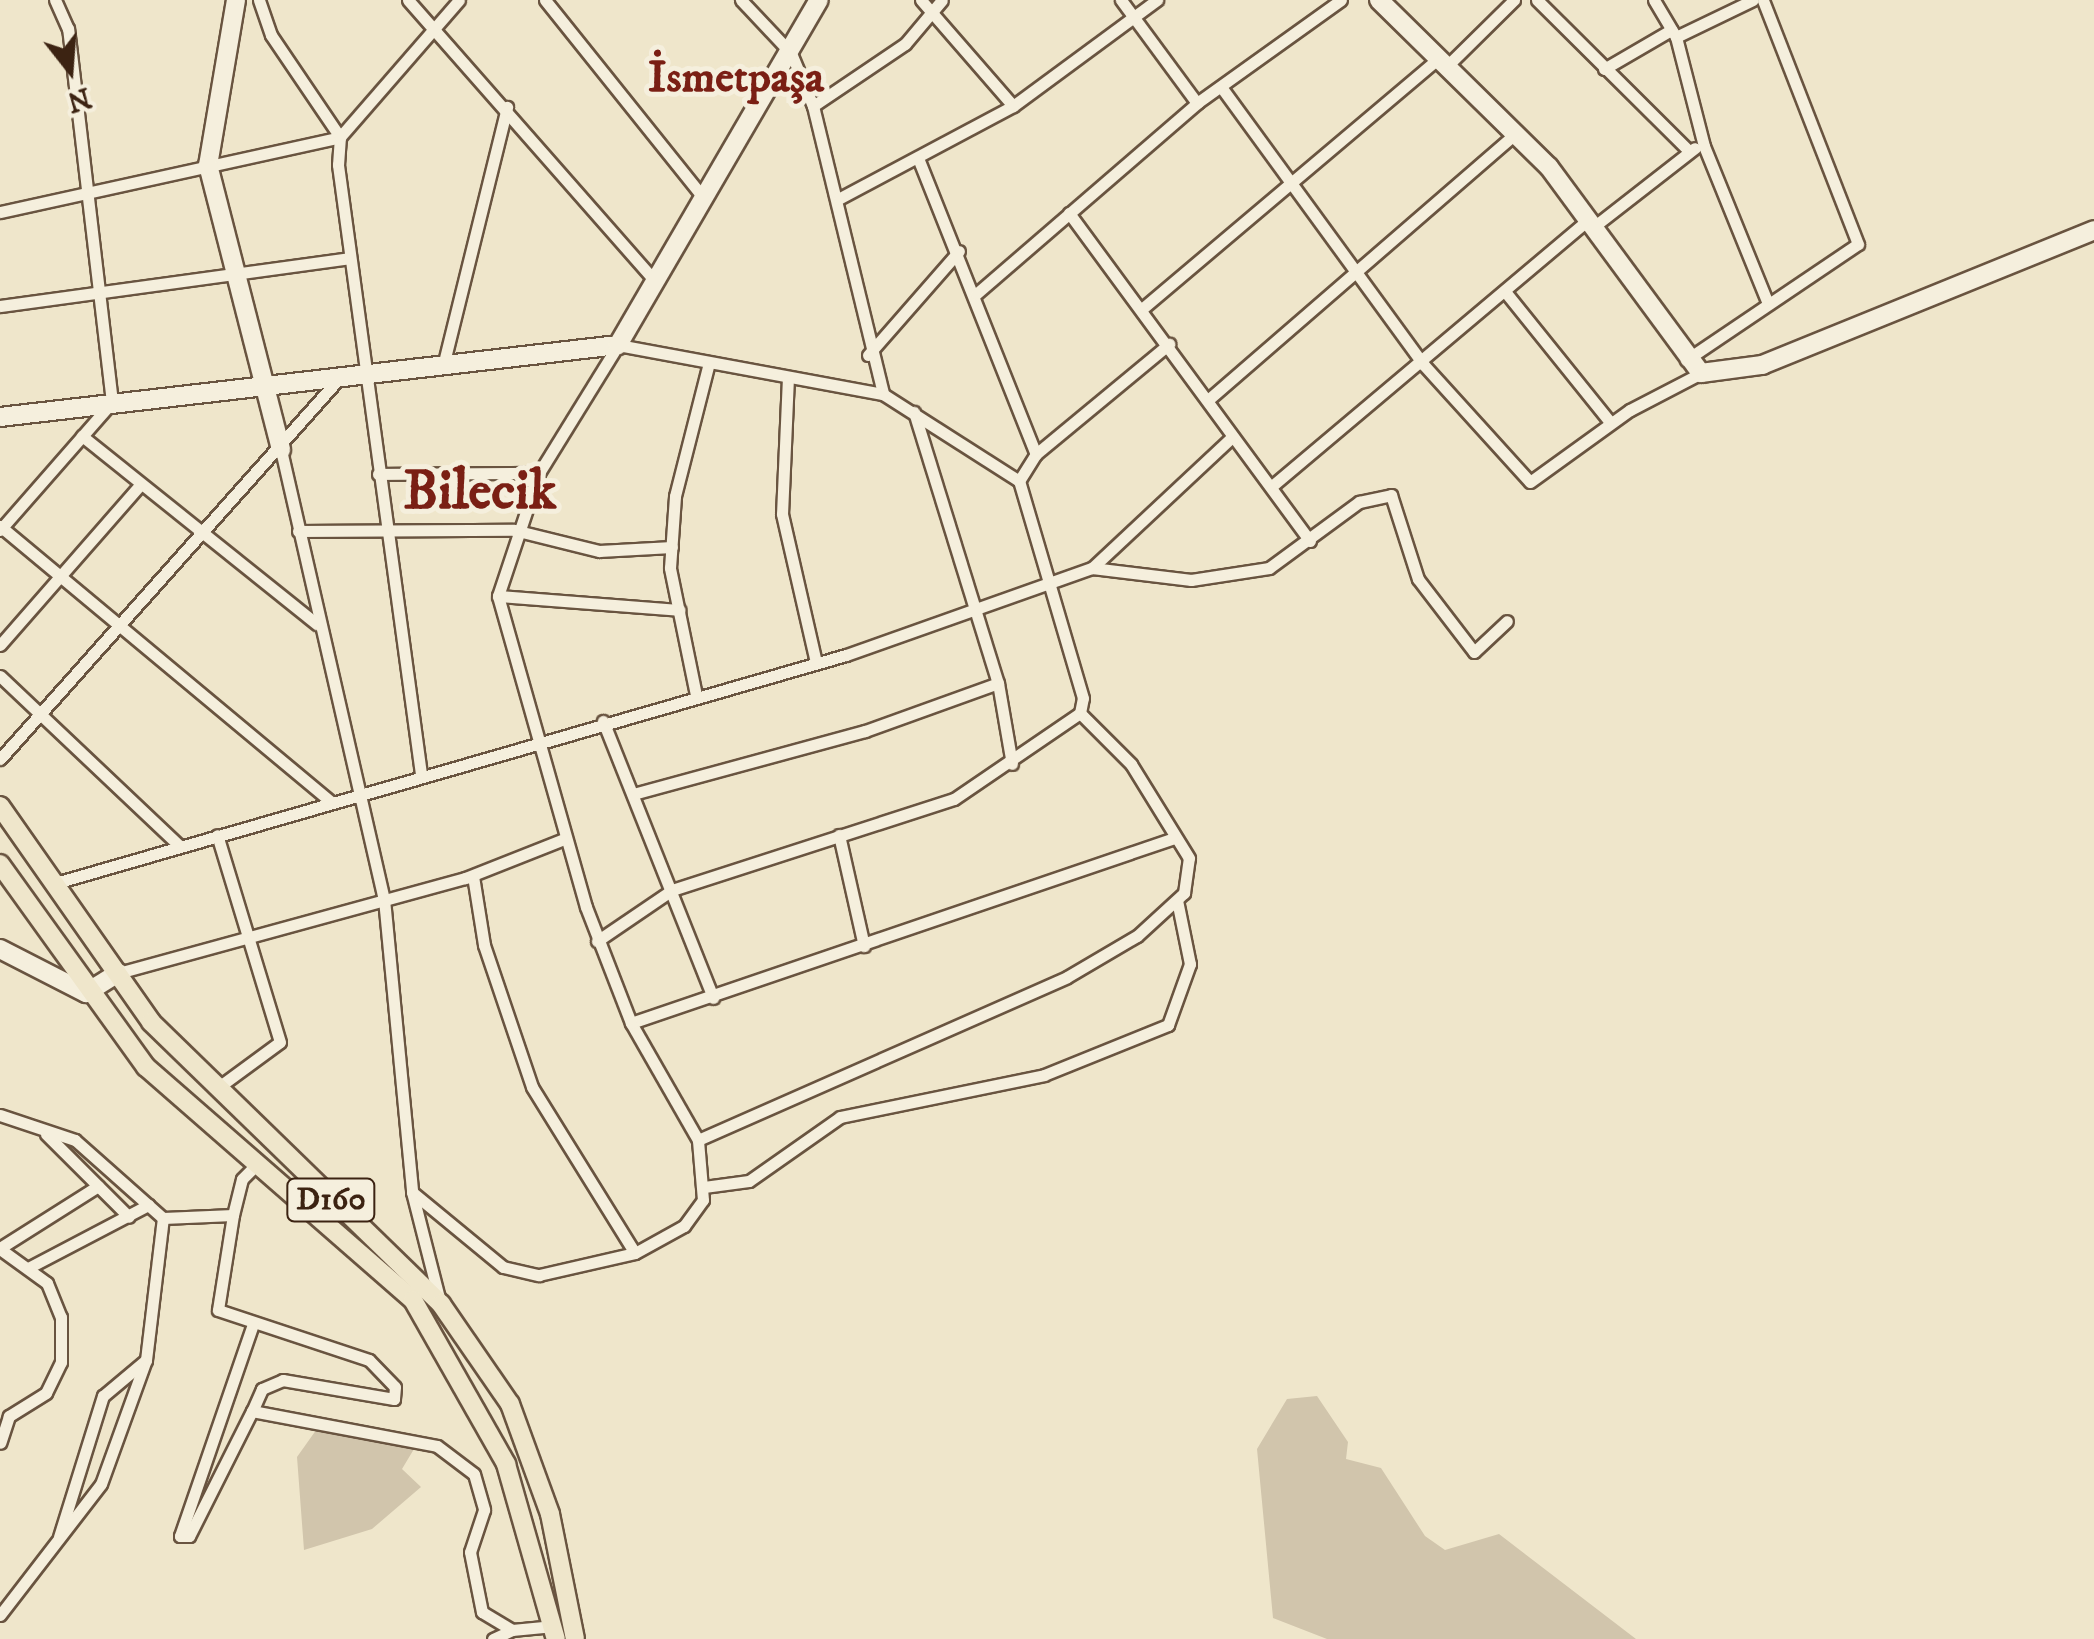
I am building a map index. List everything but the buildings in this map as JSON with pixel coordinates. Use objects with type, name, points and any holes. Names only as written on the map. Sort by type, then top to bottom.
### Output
[{"type":"main road","name":"D160","points":[[0,806],[155,1026],[212,1091],[441,1304],[510,1404],[532,1458],[574,1639]]},
{"type":"main road","name":"D160","points":[[0,864],[86,993],[130,1048],[412,1300],[460,1370],[506,1464],[555,1632]]},
{"type":"street","points":[[55,0],[68,30],[85,193],[104,290],[112,402],[1,528],[121,623],[332,802]]},
{"type":"street","points":[[236,0],[208,165],[242,274],[270,384],[354,795],[384,900],[412,1192],[441,1304]]},
{"type":"street","points":[[259,0],[270,35],[340,137],[382,531],[421,774]]},
{"type":"street","points":[[408,0],[433,32],[507,106],[656,282]]},
{"type":"street","points":[[0,212],[340,137],[459,0]]},
{"type":"street","points":[[546,0],[705,200]]},
{"type":"street","points":[[740,0],[791,53],[813,106],[840,198],[868,355],[883,394]]},
{"type":"street","points":[[412,1192],[504,1266],[571,1274],[635,1252],[684,1226],[704,1188],[698,1140],[632,1023],[597,941],[534,739],[498,596],[514,530],[539,473],[705,200],[820,0]]},
{"type":"street","points":[[920,0],[1013,106]]},
{"type":"street","points":[[813,106],[905,44],[942,0]]},
{"type":"street","points":[[1121,0],[1197,102]]},
{"type":"street","points":[[840,198],[1013,106],[1157,0]]},
{"type":"street","points":[[976,294],[1197,102],[1224,91],[1341,0]]},
{"type":"street","points":[[1379,0],[1514,134],[1593,221],[1686,360],[1701,373]]},
{"type":"street","points":[[1143,308],[1514,0]]},
{"type":"street","points":[[1538,0],[1688,150]]},
{"type":"street","points":[[1654,0],[1674,33],[1704,146],[1767,301]]},
{"type":"street","points":[[1604,69],[1674,33],[1753,0]]},
{"type":"street","points":[[1686,360],[1767,301],[1858,244],[1763,0]]},
{"type":"street","points":[[1224,91],[1423,364],[1530,482],[1610,422],[1701,373],[1762,365],[2094,230]]},
{"type":"street","points":[[443,366],[507,106]]},
{"type":"street","points":[[1209,399],[1514,134]]},
{"type":"street","points":[[1272,486],[1593,221],[1688,150],[1704,146]]},
{"type":"street","points":[[918,158],[959,251],[1036,454]]},
{"type":"street","points":[[1069,214],[1143,308],[1209,399],[1230,438],[1272,486],[1310,541]]},
{"type":"street","points":[[868,355],[959,251]]},
{"type":"street","points":[[0,306],[350,258]]},
{"type":"street","points":[[1506,294],[1610,422]]},
{"type":"street","points":[[1019,481],[1036,454],[1169,344]]},
{"type":"street","points":[[0,417],[270,384],[335,383],[618,345],[883,394],[1019,481],[1083,698],[1080,713],[1012,764],[954,798],[672,890],[597,941]]},
{"type":"street","points":[[696,696],[679,610],[672,547],[709,363]]},
{"type":"street","points":[[788,377],[782,514],[816,663]]},
{"type":"street","points":[[0,758],[45,714],[121,623],[281,450],[335,383]]},
{"type":"street","points":[[914,412],[998,683],[1012,764]]},
{"type":"street","points":[[82,436],[200,535],[317,624]]},
{"type":"street","points":[[1092,568],[1230,438]]},
{"type":"street","points":[[378,474],[539,473]]},
{"type":"street","points":[[0,645],[139,486]]},
{"type":"street","points":[[52,884],[534,739],[816,663],[973,604],[1092,568],[1191,580],[1270,568],[1359,502],[1391,495],[1418,579],[1474,652],[1507,621]]},
{"type":"street","points":[[298,531],[514,530],[598,551],[672,547]]},
{"type":"street","points":[[498,596],[679,610]]},
{"type":"street","points":[[0,676],[45,714],[180,846]]},
{"type":"street","points":[[633,794],[865,731],[998,683]]},
{"type":"street","points":[[704,1188],[749,1181],[840,1116],[1044,1076],[1168,1025],[1190,964],[1176,900],[1189,858],[1131,764],[1080,713]]},
{"type":"street","points":[[603,721],[713,998]]},
{"type":"street","points":[[212,1091],[280,1042],[217,836]]},
{"type":"street","points":[[839,836],[864,946]]},
{"type":"street","points":[[0,949],[86,993],[118,973],[473,876],[564,838]]},
{"type":"street","points":[[632,1023],[1174,838]]},
{"type":"street","points":[[473,876],[484,946],[532,1087],[635,1252]]},
{"type":"street","points":[[698,1140],[1068,977],[1176,900]]},
{"type":"street","points":[[130,1048],[155,1026]]},
{"type":"street","points":[[0,1115],[76,1140],[163,1218],[233,1215]]},
{"type":"street","points":[[45,1132],[129,1217]]},
{"type":"street","points":[[252,1324],[180,1536],[189,1536],[262,1390],[283,1380],[394,1400],[394,1387],[370,1360],[218,1310],[242,1178],[258,1163]]},
{"type":"street","points":[[0,1443],[10,1416],[46,1392],[61,1362],[60,1317],[47,1283],[0,1248],[98,1186]]},
{"type":"street","points":[[28,1268],[148,1205]]},
{"type":"street","points":[[0,1615],[55,1550],[100,1484],[146,1360],[163,1218]]},
{"type":"street","points":[[55,1550],[103,1396],[146,1360]]},
{"type":"street","points":[[252,1411],[417,1437],[474,1474],[484,1510],[470,1580],[482,1612],[512,1630]]},
{"type":"street","points":[[493,1639],[512,1630],[555,1632]]},
{"type":"shaded area","points":[[1317,1396],[1348,1442],[1346,1459],[1381,1468],[1425,1536],[1445,1550],[1499,1534],[1636,1639],[1327,1639],[1273,1618],[1257,1449],[1287,1399]]},
{"type":"shaded area","points":[[319,1426],[414,1449],[402,1469],[421,1487],[372,1529],[304,1550],[297,1457]]},
{"type":"district","name":"İsmetpaşa","points":[[736,79]]},
{"type":"district","name":"Bilecik","points":[[480,493]]}]
